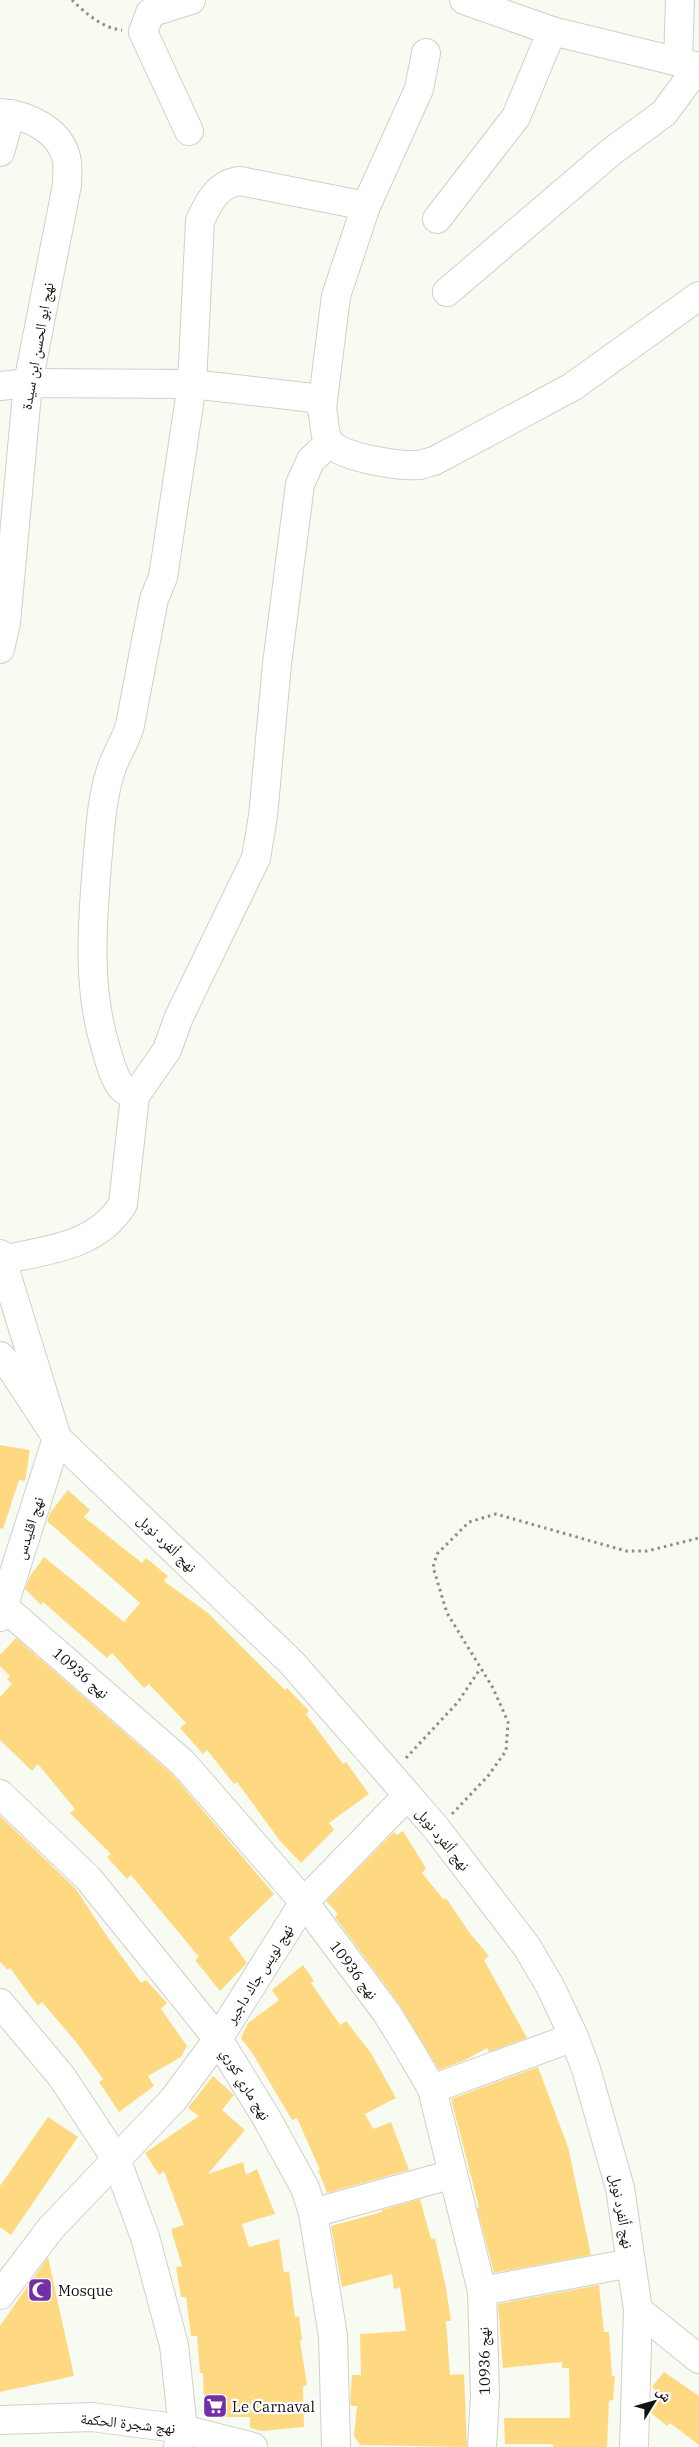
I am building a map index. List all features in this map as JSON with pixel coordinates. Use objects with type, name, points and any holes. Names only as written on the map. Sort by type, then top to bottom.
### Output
[{"type":"street","points":[[189,131],[143,32],[150,13],[191,0]]},
{"type":"street","points":[[464,0],[552,31],[692,65]]},
{"type":"street","points":[[447,292],[611,152],[664,113],[692,65],[680,0]]},
{"type":"street","points":[[437,219],[516,117],[552,31]]},
{"type":"street","points":[[426,53],[419,89],[366,206],[336,296],[322,408],[329,443],[337,450],[350,455],[418,465],[434,461],[572,388],[699,296]]},
{"type":"street","points":[[0,152],[5,113]]},
{"type":"street","name":"نهج ابو الحسن ابن سيدة","points":[[0,649],[6,623],[28,383],[67,185],[66,160],[58,141],[41,124],[5,113]]},
{"type":"street","points":[[135,1096],[122,1088],[112,1070],[104,1043],[93,986],[91,932],[101,819],[111,770],[125,743],[130,725],[154,599],[162,578],[192,384],[200,221],[209,201],[221,188],[230,182],[240,181],[366,206]]},
{"type":"street","points":[[0,386],[28,383],[192,384],[313,398],[322,408]]},
{"type":"street","points":[[57,1438],[1,1257],[72,1244],[90,1237],[114,1218],[123,1204],[135,1096],[167,1050],[179,1017],[256,858],[263,816],[277,664],[300,484],[311,460],[329,443]]},
{"type":"street","name":"نهج ألفرد نوبل","points":[[0,1356],[11,1368],[57,1438],[291,1662],[436,1828],[527,1946],[550,1986],[574,2037],[620,2188],[638,2310],[636,2446]]},
{"type":"street","name":"نهج اقليدس","points":[[2,1612],[57,1438]]},
{"type":"street","name":"نهج 10936","points":[[2,1612],[183,1763],[304,1902],[386,2012],[432,2089],[482,2291],[485,2395],[482,2447]]},
{"type":"street","name":"نهج لويس جاك داجير","points":[[0,2295],[51,2228],[173,2100],[218,2039],[304,1902],[399,1786]]},
{"type":"street","name":"نهج ماري كوري","points":[[0,1794],[88,1878],[218,2039],[283,2146],[305,2188],[313,2213],[333,2336],[336,2447]]},
{"type":"street","points":[[0,2003],[62,2077],[116,2159],[145,2237],[174,2345],[180,2438]]},
{"type":"street","points":[[432,2089],[574,2037]]},
{"type":"street","points":[[313,2213],[453,2174]]},
{"type":"street","points":[[482,2291],[631,2264]]},
{"type":"street","points":[[638,2310],[699,2359]]},
{"type":"street","name":"نهج شجرة الحكمة","points":[[0,2420],[92,2417],[180,2438],[253,2447]]},
{"type":"path","points":[[72,0],[82,10],[104,24],[118,30],[143,32]]},
{"type":"path","points":[[436,1828],[461,1806],[506,1751],[508,1722],[493,1688],[447,1613],[433,1567],[437,1554],[469,1522],[496,1514],[626,1551],[647,1551],[699,1538]]},
{"type":"path","points":[[399,1786],[480,1669]]},
{"type":"building","points":[[0,1445],[30,1450],[25,1481],[19,1480],[3,1529],[0,1528]]},
{"type":"building","points":[[68,1490],[90,1510],[84,1517],[142,1563],[146,1558],[168,1576],[164,1581],[208,1613],[285,1690],[287,1688],[309,1711],[306,1714],[343,1764],[346,1762],[369,1794],[329,1823],[334,1830],[301,1863],[280,1841],[237,1782],[234,1784],[207,1750],[203,1754],[180,1728],[186,1723],[149,1684],[144,1688],[112,1653],[107,1658],[43,1602],[41,1605],[25,1589],[30,1576],[44,1557],[124,1622],[140,1603],[47,1521],[50,1513]]},
{"type":"building","points":[[16,1638],[172,1774],[274,1894],[229,1938],[247,1963],[220,1991],[195,1960],[199,1957],[131,1875],[127,1879],[107,1857],[111,1854],[70,1813],[75,1809],[38,1764],[32,1771],[0,1740],[0,1697],[12,1684],[7,1679],[10,1676],[0,1666],[0,1655]]},
{"type":"building","points":[[0,1816],[76,1889],[141,1983],[146,1980],[167,2003],[161,2009],[187,2046],[181,2057],[148,2076],[154,2086],[119,2112],[99,2082],[103,2079],[76,2042],[42,2002],[38,2006],[10,1968],[8,1970],[0,1962]]},
{"type":"building","points":[[403,1831],[426,1868],[422,1873],[444,1900],[446,1898],[469,1932],[489,1956],[484,1960],[527,2038],[489,2052],[487,2048],[465,2060],[439,2070],[399,2004],[335,1917],[338,1914],[326,1901],[394,1832],[397,1835]]},
{"type":"building","points":[[303,1965],[314,1981],[311,1983],[340,2025],[346,2021],[371,2053],[396,2098],[365,2114],[373,2129],[391,2122],[409,2170],[327,2193],[318,2170],[320,2170],[297,2118],[292,2120],[253,2054],[241,2038],[248,2023],[279,2000],[272,1990]]},
{"type":"building","points":[[538,2067],[568,2147],[591,2255],[494,2273],[451,2099]]},
{"type":"building","points":[[213,2076],[234,2095],[222,2110],[245,2130],[208,2174],[243,2162],[246,2175],[257,2169],[275,2214],[242,2224],[249,2247],[279,2239],[284,2273],[289,2271],[295,2317],[299,2316],[302,2340],[300,2341],[307,2385],[303,2386],[304,2427],[262,2431],[250,2428],[250,2417],[223,2417],[224,2404],[204,2405],[203,2373],[200,2373],[197,2336],[191,2336],[186,2297],[181,2297],[176,2267],[182,2266],[171,2229],[184,2225],[164,2171],[159,2175],[145,2153],[199,2116],[188,2108]]},
{"type":"building","points":[[48,2117],[78,2137],[11,2235],[0,2227],[0,2186]]},
{"type":"building","points":[[420,2199],[431,2239],[435,2238],[446,2288],[451,2321],[446,2321],[450,2375],[464,2374],[467,2447],[360,2445],[354,2436],[357,2406],[351,2406],[350,2401],[352,2375],[361,2375],[360,2334],[406,2331],[400,2287],[394,2289],[392,2274],[342,2287],[331,2226]]},
{"type":"building","name":"Mosque","points":[[48,2257],[74,2376],[0,2392],[0,2326]]},
{"type":"building","points":[[599,2285],[604,2332],[609,2332],[612,2376],[615,2376],[613,2400],[609,2401],[607,2447],[553,2447],[553,2444],[505,2444],[504,2418],[570,2418],[569,2368],[562,2368],[562,2362],[503,2368],[498,2304]]},
{"type":"building","points":[[664,2372],[699,2396],[699,2445],[670,2423],[667,2426],[651,2413],[651,2409],[661,2395],[652,2387]]},
{"type":"place","name":"Mosque","points":[[40,2290]]},
{"type":"place","name":"Le Carnaval","points":[[215,2406]]}]
